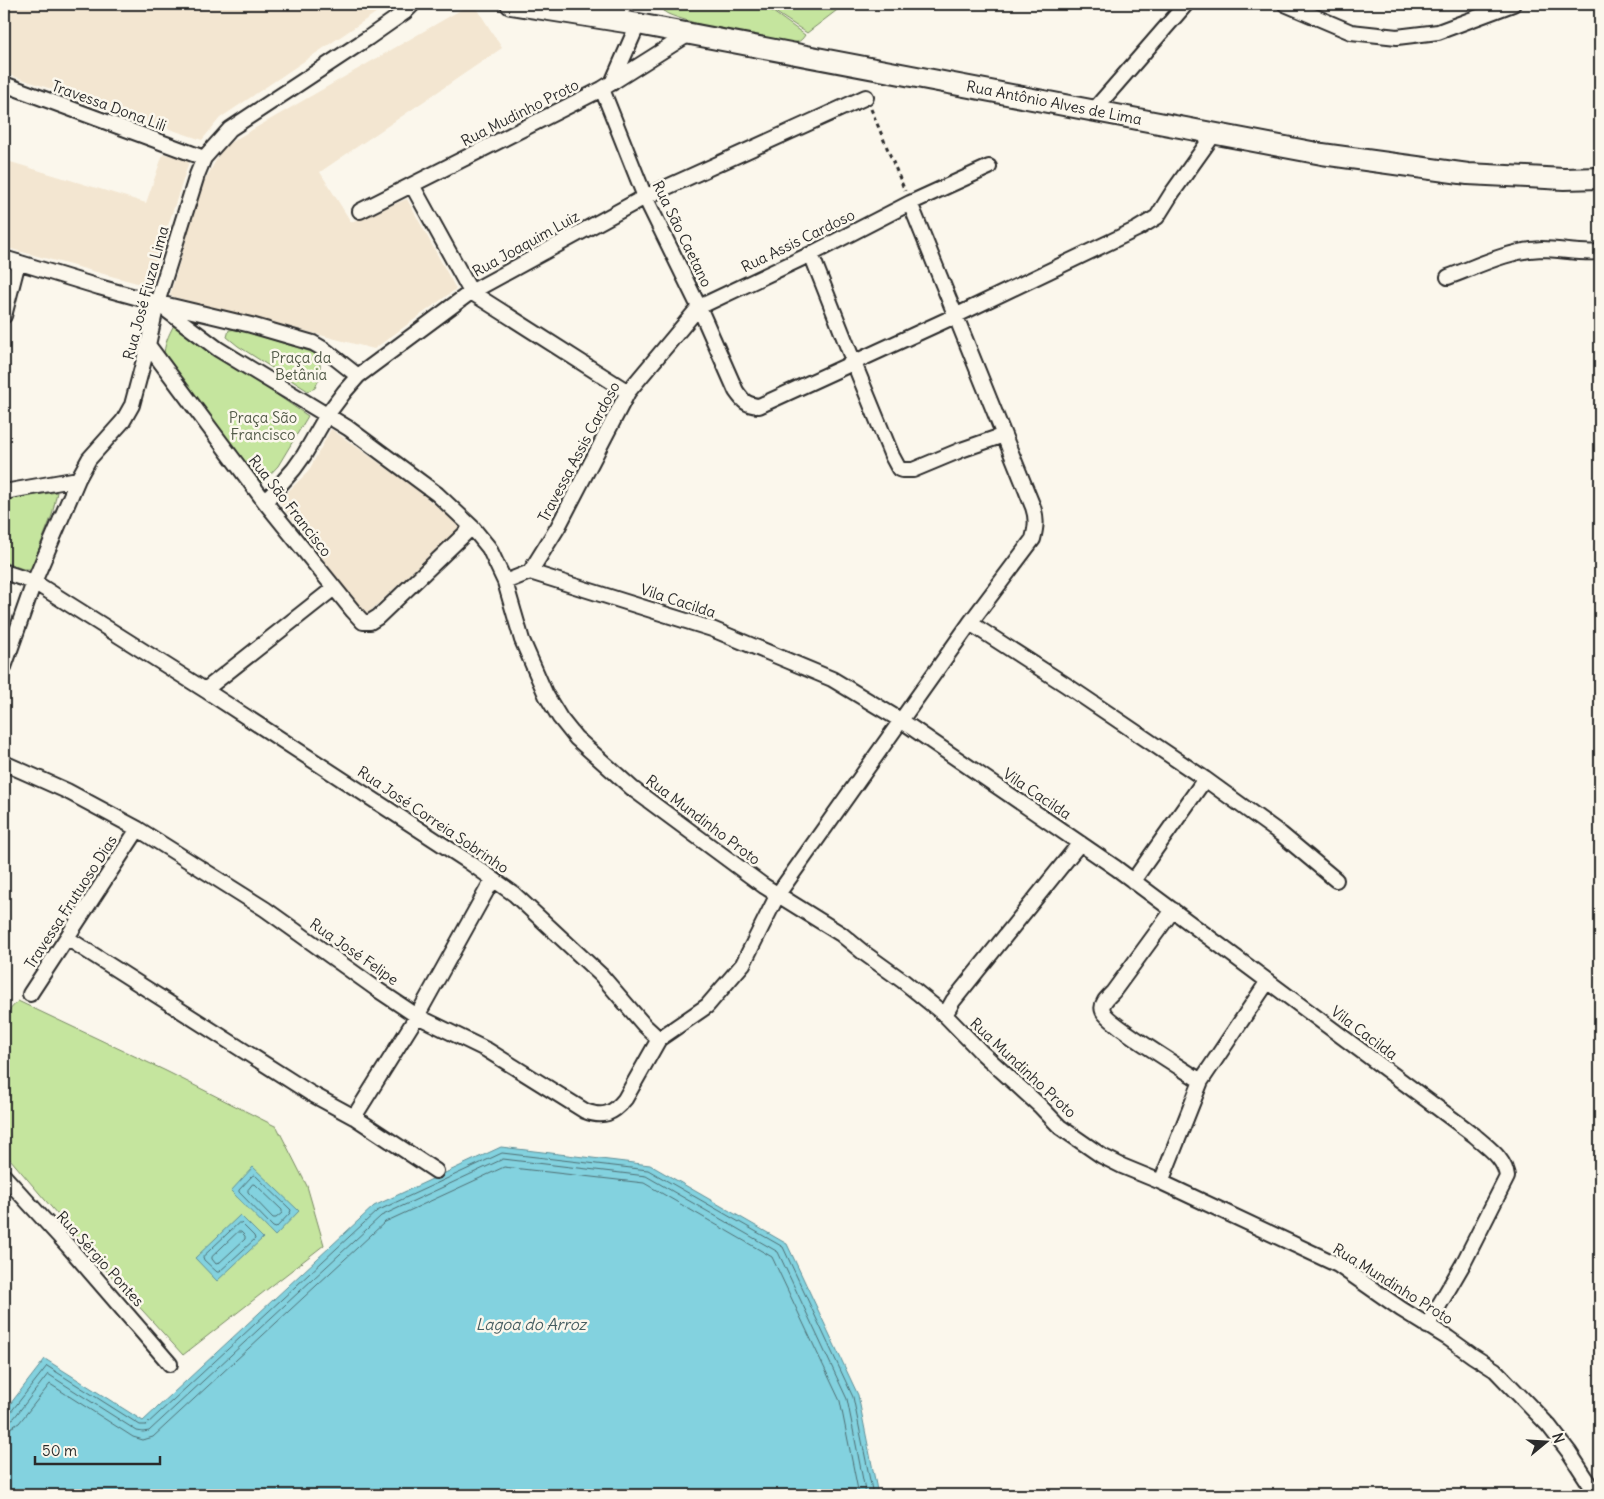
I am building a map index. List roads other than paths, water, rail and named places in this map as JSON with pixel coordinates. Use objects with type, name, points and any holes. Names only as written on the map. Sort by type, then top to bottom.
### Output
[{"type":"main road","name":"Rua Antônio Alves de Lima","points":[[511,4],[575,8],[608,20],[638,24],[1322,154],[1468,174],[1564,179],[1600,178]]},
{"type":"street","name":"Rua José Fiuza Lima","points":[[4,666],[34,582],[78,479],[89,459],[123,421],[132,406],[157,303],[204,158],[230,130],[368,38],[405,12],[413,4]]},
{"type":"street","points":[[608,20],[627,4]]},
{"type":"street","points":[[1093,111],[1186,4]]},
{"type":"street","points":[[1285,4],[1351,32],[1397,37],[1438,32],[1513,4]]},
{"type":"street","points":[[607,87],[638,24]]},
{"type":"street","name":"Rua Mudinho Proto","points":[[360,211],[607,87],[689,34]]},
{"type":"street","name":"Travessa Dona Lili","points":[[4,84],[204,158]]},
{"type":"street","name":"Rua São Caetano","points":[[607,87],[645,198],[699,307],[736,391],[744,403],[750,406],[759,406],[854,363]]},
{"type":"street","name":"Rua Joaquim Luiz","points":[[265,502],[294,469],[327,416],[358,376],[471,292],[645,198],[866,97]]},
{"type":"street","points":[[854,363],[1138,229],[1157,217],[1172,192],[1214,134]]},
{"type":"street","name":"Rua Assis Cardoso","points":[[699,307],[811,254],[910,203],[990,167]]},
{"type":"street","points":[[412,185],[471,292],[628,392]]},
{"type":"street","points":[[659,1039],[707,1006],[743,964],[776,898],[970,623],[1033,539],[1036,517],[1033,507],[910,203]]},
{"type":"street","points":[[1448,277],[1503,256],[1542,249],[1589,253],[1600,252]]},
{"type":"street","points":[[811,254],[892,456],[899,468],[902,470],[914,470],[961,450],[1004,435]]},
{"type":"street","points":[[4,258],[99,288],[251,324],[313,343],[358,376]]},
{"type":"street","points":[[4,316],[18,262]]},
{"type":"street","name":"Rua Mundinho Proto","points":[[157,303],[218,349],[348,428],[437,494],[472,526],[489,548],[505,582],[522,640],[546,695],[560,718],[576,738],[654,806],[713,847],[728,861],[764,886],[776,898],[841,934],[903,981],[944,1015],[1060,1127],[1122,1166],[1162,1182],[1338,1265],[1494,1370],[1510,1384],[1549,1426],[1569,1452],[1597,1495]]},
{"type":"street","name":"Travessa Assis Cardoso","points":[[530,572],[558,527],[628,392],[699,307]]},
{"type":"street","name":"Rua São Francisco","points":[[148,345],[265,502],[363,622],[370,622],[378,617],[472,526]]},
{"type":"street","points":[[4,492],[78,479]]},
{"type":"street","name":"Rua José Correia Sobrinho","points":[[4,572],[34,582],[205,690],[493,879],[514,894],[601,975],[644,1025],[659,1039]]},
{"type":"street","points":[[505,582],[530,572]]},
{"type":"street","name":"Vila Cacilda","points":[[530,572],[712,629],[832,679],[902,721],[1133,881],[1474,1136],[1499,1158],[1506,1167],[1507,1177],[1463,1264],[1427,1326]]},
{"type":"street","points":[[205,690],[334,588]]},
{"type":"street","points":[[970,623],[1205,779],[1281,834],[1336,880]]},
{"type":"street","name":"Rua José Felipe","points":[[4,763],[68,791],[138,829],[265,908],[417,1016],[487,1050],[594,1115],[602,1115],[618,1108],[659,1039]]},
{"type":"street","points":[[1133,881],[1205,779]]},
{"type":"street","name":"Travessa Frutuoso Dias","points":[[30,994],[138,829]]},
{"type":"street","points":[[944,1015],[1080,844]]},
{"type":"street","points":[[354,1117],[417,1016],[493,879]]},
{"type":"street","points":[[1173,910],[1102,1006],[1107,1018],[1201,1081]]},
{"type":"street","points":[[67,938],[310,1093],[354,1117],[436,1171]]},
{"type":"street","points":[[1162,1182],[1201,1081],[1268,981]]},
{"type":"street","name":"Rua Sérgio Pontes","points":[[4,1176],[74,1253],[170,1364]]},
{"type":"water","name":"Lagoa do Arroz","points":[[501,1147],[650,1165],[787,1244],[858,1395],[878,1495],[4,1495],[4,1412],[45,1359],[143,1421],[374,1206]]},
{"type":"water","points":[[253,1167],[299,1211],[275,1236],[231,1191]]},
{"type":"water","points":[[240,1215],[263,1238],[217,1281],[195,1258]]},
{"type":"park label","name":"Praça da Betânia","points":[[301,366]]},
{"type":"park label","name":"Praça São Francisco","points":[[263,426]]}]
